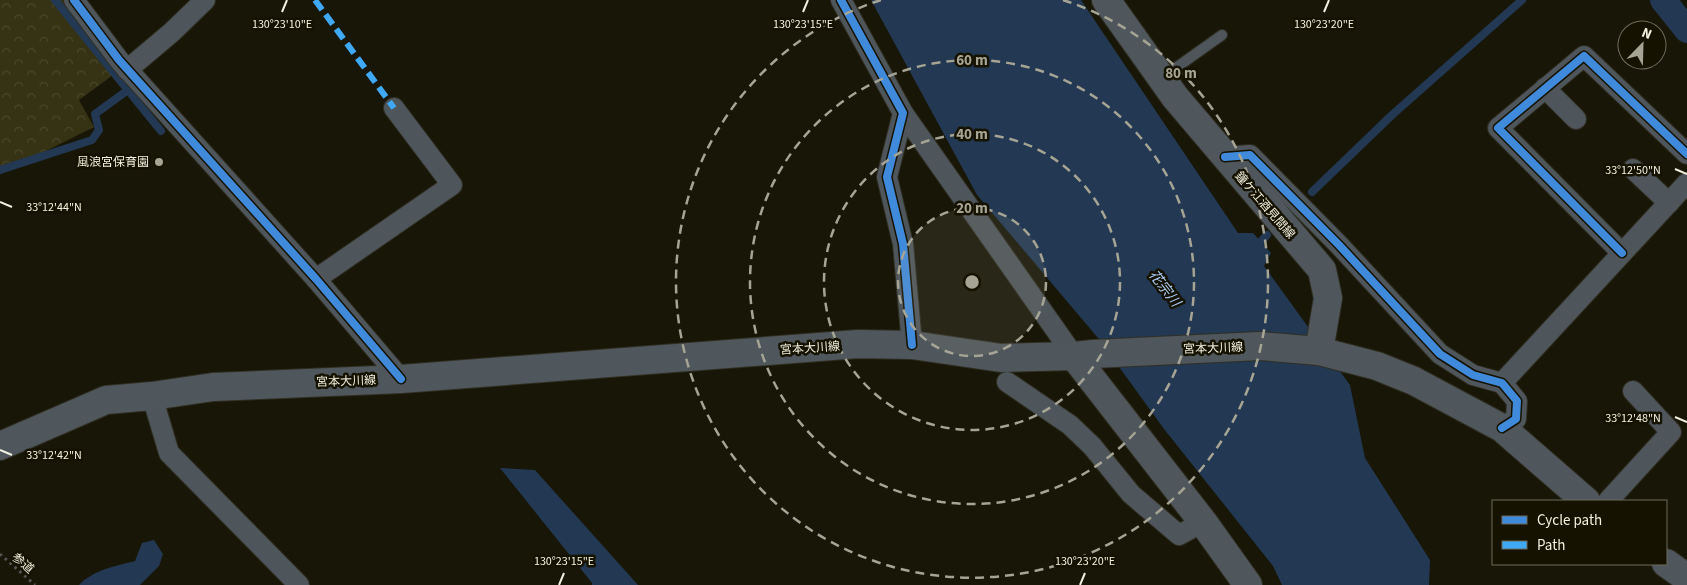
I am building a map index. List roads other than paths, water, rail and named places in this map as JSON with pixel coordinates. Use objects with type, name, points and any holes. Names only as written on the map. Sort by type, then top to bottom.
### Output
[{"type":"main road","name":"鐘ケ江酒見間線","points":[[1106,0],[1175,97],[1322,270],[1328,298],[1328,347]]},
{"type":"main road","name":"宮本大川線","points":[[0,446],[106,400],[152,396],[213,387],[401,379],[858,344],[912,345],[1001,358],[1260,346],[1328,347],[1414,381],[1502,428],[1585,500]]},
{"type":"main road","points":[[1084,355],[1248,585]]},
{"type":"main road","points":[[1667,565],[1687,578]]},
{"type":"street","points":[[74,0],[128,70],[316,279],[401,379]]},
{"type":"street","points":[[128,70],[205,0]]},
{"type":"street","points":[[841,0],[903,113],[1084,355]]},
{"type":"street","points":[[1622,253],[1498,128],[1584,56],[1687,154]]},
{"type":"street","points":[[1545,88],[1576,119]]},
{"type":"street","points":[[316,279],[452,185],[394,108]]},
{"type":"street","points":[[903,113],[887,177],[903,244],[912,345]]},
{"type":"street","points":[[1225,158],[1250,154],[1339,245],[1440,354],[1473,375],[1502,383],[1517,401],[1516,419],[1502,428]]},
{"type":"street","points":[[1633,169],[1669,203]]},
{"type":"street","points":[[1502,383],[1687,183]]},
{"type":"street","points":[[1007,382],[1070,425],[1092,446],[1131,494],[1179,535],[1203,522]]},
{"type":"street","points":[[1609,500],[1671,432],[1634,391]]},
{"type":"street","points":[[152,396],[169,453],[300,585]]},
{"type":"lane","points":[[1162,78],[1222,35]]},
{"type":"water","name":"花宗川","points":[[871,0],[1081,0],[1238,233],[1253,233],[1271,253],[1264,266],[1350,385],[1365,458],[1430,560],[1429,585],[1282,585],[1273,566],[1164,429],[1098,338],[977,195]]},
{"type":"water","points":[[500,468],[535,470],[638,585],[592,585]]},
{"type":"water","points":[[154,540],[163,554],[159,566],[140,585],[79,585],[98,572],[135,561],[142,543]]},
{"type":"waterway","points":[[55,0],[161,131]]},
{"type":"waterway","points":[[1312,192],[1392,115],[1522,0]]},
{"type":"waterway","points":[[1663,0],[1687,30]]},
{"type":"waterway","points":[[0,170],[92,140],[99,130],[95,114],[128,90]]},
{"type":"waterway","points":[[1255,248],[1267,235]]},
{"type":"place","name":"風浪宮保育園","points":[[159,162]]}]
